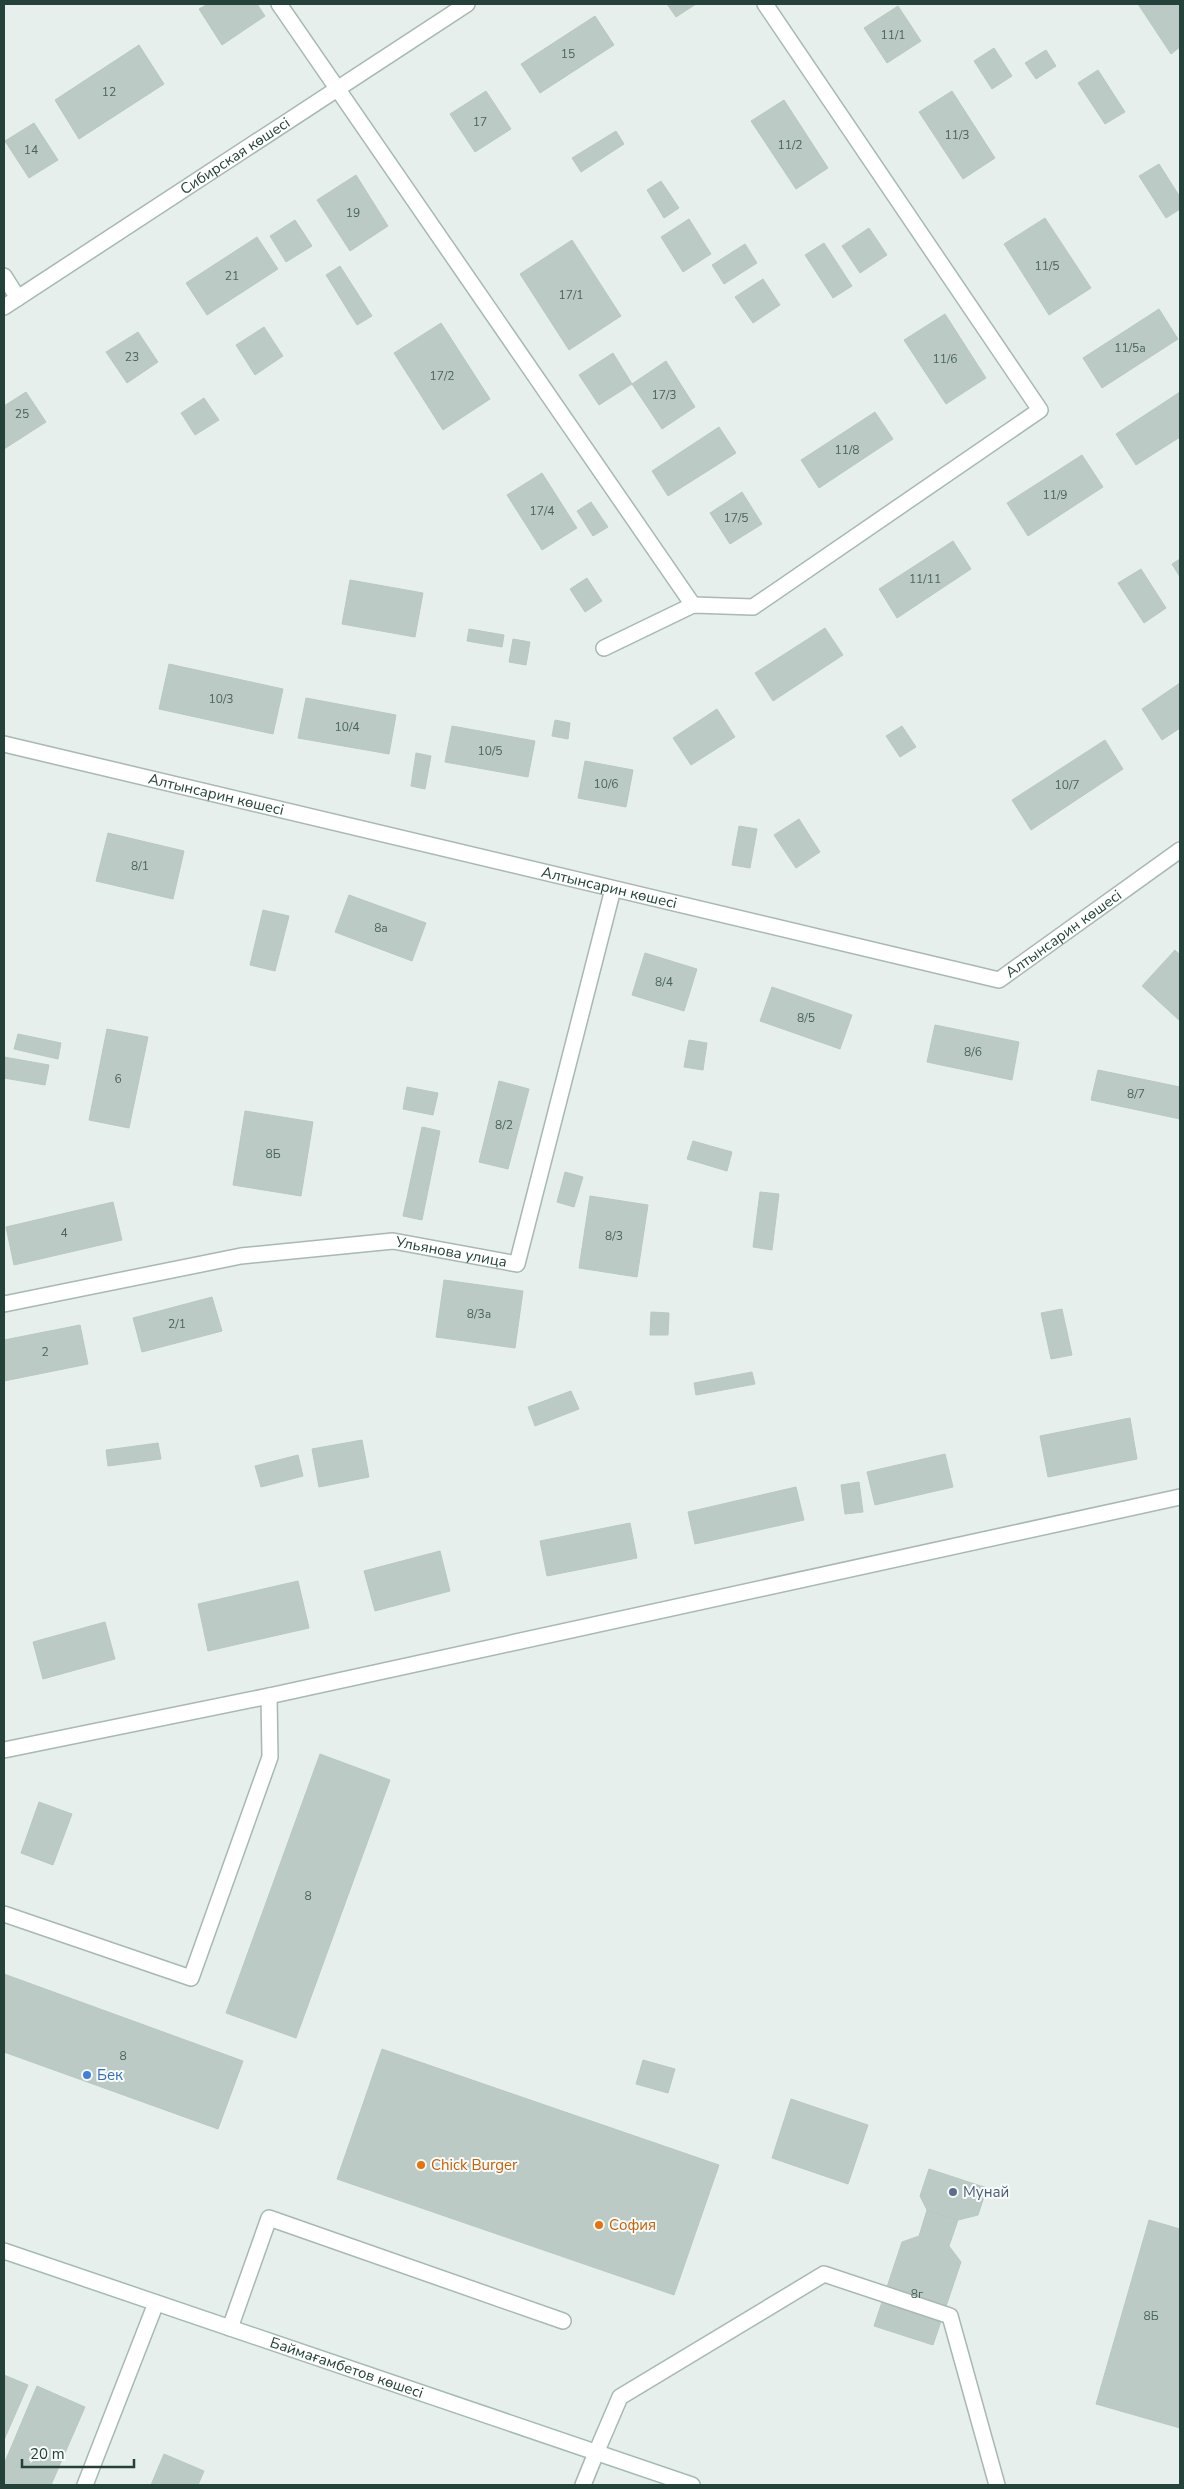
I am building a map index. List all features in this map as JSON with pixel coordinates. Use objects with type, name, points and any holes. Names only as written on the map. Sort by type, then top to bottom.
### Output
[{"type":"street","points":[[279,4],[693,605]]},
{"type":"street","name":"Сибирская көшесі","points":[[4,307],[467,4]]},
{"type":"street","points":[[604,648],[693,605],[753,607],[1040,410],[765,4]]},
{"type":"street","points":[[4,276],[18,298]]},
{"type":"street","name":"Алтынсарин көшесі","points":[[4,744],[999,980],[1180,850]]},
{"type":"street","name":"Ульянова улица","points":[[4,1304],[241,1256],[393,1241],[517,1264],[613,888]]},
{"type":"street","points":[[4,1750],[269,1696],[1180,1497]]},
{"type":"street","points":[[4,1914],[191,1978],[270,1757],[269,1696]]},
{"type":"street","points":[[230,2328],[269,2218],[563,2321]]},
{"type":"street","name":"Баймағамбетов көшесі","points":[[4,2251],[692,2485]]},
{"type":"street","points":[[583,2485],[620,2397],[824,2274],[950,2316],[997,2485]]},
{"type":"street","points":[[85,2485],[156,2303]]},
{"type":"building","points":[[208,4],[257,4],[265,16],[222,45],[199,9]]},
{"type":"building","points":[[667,4],[696,4],[676,17]]},
{"type":"building","points":[[1138,4],[1180,4],[1180,47],[1171,54]]},
{"type":"building","points":[[898,6],[921,41],[887,63],[864,28]]},
{"type":"building","points":[[595,16],[614,45],[540,93],[521,64]]},
{"type":"building","points":[[139,45],[164,84],[79,139],[55,100]]},
{"type":"building","points":[[994,48],[1012,76],[992,89],[974,61]]},
{"type":"building","points":[[1046,50],[1056,66],[1036,79],[1025,63]]},
{"type":"building","points":[[1098,70],[1125,112],[1105,124],[1078,83]]},
{"type":"building","points":[[486,91],[511,129],[475,152],[450,114]]},
{"type":"building","points":[[952,91],[995,158],[963,179],[919,112]]},
{"type":"building","points":[[784,100],[828,168],[796,189],[751,121]]},
{"type":"building","points":[[34,123],[58,160],[29,178],[5,141]]},
{"type":"building","points":[[616,131],[624,144],[581,172],[572,158]]},
{"type":"building","points":[[1159,164],[1180,197],[1180,209],[1166,218],[1139,176]]},
{"type":"building","points":[[356,175],[388,226],[350,251],[317,200]]},
{"type":"building","points":[[661,181],[679,208],[664,218],[647,190]]},
{"type":"building","points":[[1045,218],[1091,288],[1049,315],[1004,244]]},
{"type":"building","points":[[689,219],[711,254],[683,272],[661,237]]},
{"type":"building","points":[[295,220],[312,246],[286,262],[270,236]]},
{"type":"building","points":[[869,228],[887,255],[860,273],[842,246]]},
{"type":"building","points":[[257,237],[278,269],[207,315],[186,283]]},
{"type":"building","points":[[572,240],[621,316],[569,350],[520,274]]},
{"type":"building","points":[[824,243],[852,286],[833,298],[805,255]]},
{"type":"building","points":[[745,244],[757,263],[724,284],[712,265]]},
{"type":"building","points":[[340,266],[372,316],[357,325],[326,275]]},
{"type":"building","points":[[763,279],[780,305],[753,323],[735,297]]},
{"type":"building","points":[[1159,309],[1178,339],[1102,388],[1083,358]]},
{"type":"building","points":[[945,314],[986,378],[946,404],[904,340]]},
{"type":"building","points":[[441,323],[490,399],[443,430],[394,353]]},
{"type":"building","points":[[264,327],[283,356],[255,375],[236,345]]},
{"type":"building","points":[[138,332],[158,362],[127,383],[106,352]]},
{"type":"building","points":[[613,353],[632,384],[599,405],[579,375]]},
{"type":"building","points":[[666,361],[695,407],[662,429],[632,384]]},
{"type":"building","points":[[26,392],[46,422],[4,449],[4,406]]},
{"type":"building","points":[[1180,392],[1180,437],[1136,465],[1116,434]]},
{"type":"building","points":[[204,398],[219,420],[195,435],[181,413]]},
{"type":"building","points":[[875,412],[893,439],[819,488],[801,460]]},
{"type":"building","points":[[719,427],[736,453],[668,496],[652,471]]},
{"type":"building","points":[[1082,455],[1103,487],[1028,536],[1007,503]]},
{"type":"building","points":[[542,473],[577,528],[542,550],[507,495]]},
{"type":"building","points":[[742,492],[762,524],[730,544],[710,513]]},
{"type":"building","points":[[591,502],[608,527],[593,536],[577,511]]},
{"type":"building","points":[[953,541],[971,569],[897,618],[879,589]]},
{"type":"building","points":[[1180,559],[1180,577],[1172,564]]},
{"type":"building","points":[[1141,569],[1166,608],[1144,623],[1118,583]]},
{"type":"building","points":[[587,578],[602,601],[585,612],[570,589]]},
{"type":"building","points":[[350,580],[423,593],[415,637],[342,624]]},
{"type":"building","points":[[825,628],[843,655],[773,701],[755,673]]},
{"type":"building","points":[[469,629],[504,635],[502,647],[467,641]]},
{"type":"building","points":[[513,639],[530,642],[526,665],[509,662]]},
{"type":"building","points":[[169,664],[283,689],[273,734],[159,709]]},
{"type":"building","points":[[1180,683],[1180,728],[1162,740],[1142,709]]},
{"type":"building","points":[[306,698],[396,715],[389,754],[298,738]]},
{"type":"building","points":[[717,709],[735,737],[691,765],[673,738]]},
{"type":"building","points":[[555,720],[570,723],[568,739],[552,736]]},
{"type":"building","points":[[452,726],[535,741],[528,777],[445,762]]},
{"type":"building","points":[[902,726],[916,747],[900,757],[886,736]]},
{"type":"building","points":[[1105,740],[1123,769],[1031,830],[1012,800]]},
{"type":"building","points":[[416,753],[431,756],[425,789],[411,786]]},
{"type":"building","points":[[585,761],[633,770],[626,807],[578,798]]},
{"type":"building","points":[[799,819],[820,852],[796,868],[774,835]]},
{"type":"building","points":[[739,826],[757,829],[750,868],[732,865]]},
{"type":"building","points":[[108,833],[184,851],[173,899],[96,881]]},
{"type":"building","points":[[349,895],[426,923],[412,961],[335,932]]},
{"type":"building","points":[[263,910],[289,916],[275,971],[250,965]]},
{"type":"building","points":[[1175,950],[1180,955],[1180,1021],[1142,986]]},
{"type":"building","points":[[645,953],[697,969],[684,1011],[632,995]]},
{"type":"building","points":[[772,987],[852,1015],[840,1049],[760,1021]]},
{"type":"building","points":[[935,1025],[1019,1042],[1012,1080],[927,1062]]},
{"type":"building","points":[[107,1029],[148,1037],[129,1128],[89,1120]]},
{"type":"building","points":[[18,1034],[61,1043],[58,1059],[14,1049]]},
{"type":"building","points":[[689,1040],[707,1043],[703,1070],[684,1067]]},
{"type":"building","points":[[4,1057],[49,1065],[45,1085],[4,1078]]},
{"type":"building","points":[[1098,1070],[1180,1087],[1180,1119],[1091,1100]]},
{"type":"building","points":[[499,1081],[529,1089],[508,1169],[479,1162]]},
{"type":"building","points":[[407,1087],[438,1093],[433,1115],[403,1109]]},
{"type":"building","points":[[245,1111],[313,1122],[301,1196],[233,1185]]},
{"type":"building","points":[[422,1127],[440,1131],[422,1220],[403,1216]]},
{"type":"building","points":[[693,1141],[732,1152],[727,1171],[687,1159]]},
{"type":"building","points":[[565,1172],[583,1177],[574,1207],[557,1202]]},
{"type":"building","points":[[760,1192],[779,1194],[772,1250],[753,1247]]},
{"type":"building","points":[[590,1196],[648,1205],[637,1277],[579,1268]]},
{"type":"building","points":[[113,1202],[122,1240],[14,1265],[6,1227]]},
{"type":"building","points":[[444,1280],[523,1291],[515,1348],[436,1337]]},
{"type":"building","points":[[212,1297],[222,1331],[142,1352],[133,1318]]},
{"type":"building","points":[[1062,1309],[1072,1355],[1051,1359],[1041,1313]]},
{"type":"building","points":[[651,1312],[669,1313],[668,1335],[650,1335]]},
{"type":"building","points":[[80,1325],[88,1364],[4,1381],[4,1340]]},
{"type":"building","points":[[752,1372],[755,1384],[696,1395],[694,1383]]},
{"type":"building","points":[[571,1391],[579,1409],[535,1426],[528,1407]]},
{"type":"building","points":[[1130,1418],[1137,1459],[1048,1477],[1040,1436]]},
{"type":"building","points":[[362,1440],[369,1477],[319,1487],[312,1449]]},
{"type":"building","points":[[158,1443],[161,1459],[108,1466],[106,1450]]},
{"type":"building","points":[[945,1454],[953,1487],[875,1505],[867,1472]]},
{"type":"building","points":[[298,1455],[303,1476],[261,1487],[255,1466]]},
{"type":"building","points":[[859,1482],[863,1512],[845,1514],[841,1485]]},
{"type":"building","points":[[796,1487],[804,1520],[695,1544],[688,1512]]},
{"type":"building","points":[[630,1523],[637,1558],[547,1576],[540,1541]]},
{"type":"building","points":[[440,1551],[450,1591],[375,1611],[364,1571]]},
{"type":"building","points":[[298,1581],[309,1628],[208,1651],[198,1604]]},
{"type":"building","points":[[105,1622],[115,1659],[43,1679],[33,1642]]},
{"type":"building","points":[[320,1754],[390,1780],[296,2038],[226,2013]]},
{"type":"building","points":[[39,1802],[72,1814],[53,1865],[21,1853]]},
{"type":"building","points":[[4,1974],[243,2061],[218,2129],[4,2052]]},
{"type":"building","points":[[382,2049],[719,2165],[674,2295],[337,2179]]},
{"type":"building","points":[[643,2060],[675,2069],[668,2093],[636,2084]]},
{"type":"building","points":[[791,2099],[868,2125],[848,2184],[772,2158]]},
{"type":"building","name":"Мунай","points":[[929,2169],[987,2188],[978,2215],[958,2220],[927,2210],[920,2196]]},
{"type":"building","points":[[927,2210],[958,2220],[949,2246],[961,2262],[933,2345],[874,2326],[902,2242],[919,2236]]},
{"type":"building","points":[[1149,2220],[1180,2229],[1180,2428],[1096,2404]]},
{"type":"building","points":[[4,2375],[28,2385],[4,2440]]},
{"type":"building","points":[[37,2386],[85,2407],[51,2485],[6,2485],[4,2484],[4,2464]]},
{"type":"building","points":[[164,2454],[204,2471],[198,2485],[151,2485]]},
{"type":"place","name":"Бек","points":[[87,2075]]},
{"type":"place","name":"Chick Burger","points":[[421,2165]]},
{"type":"place","name":"Мунай","points":[[953,2192]]},
{"type":"place","name":"София","points":[[599,2225]]}]
